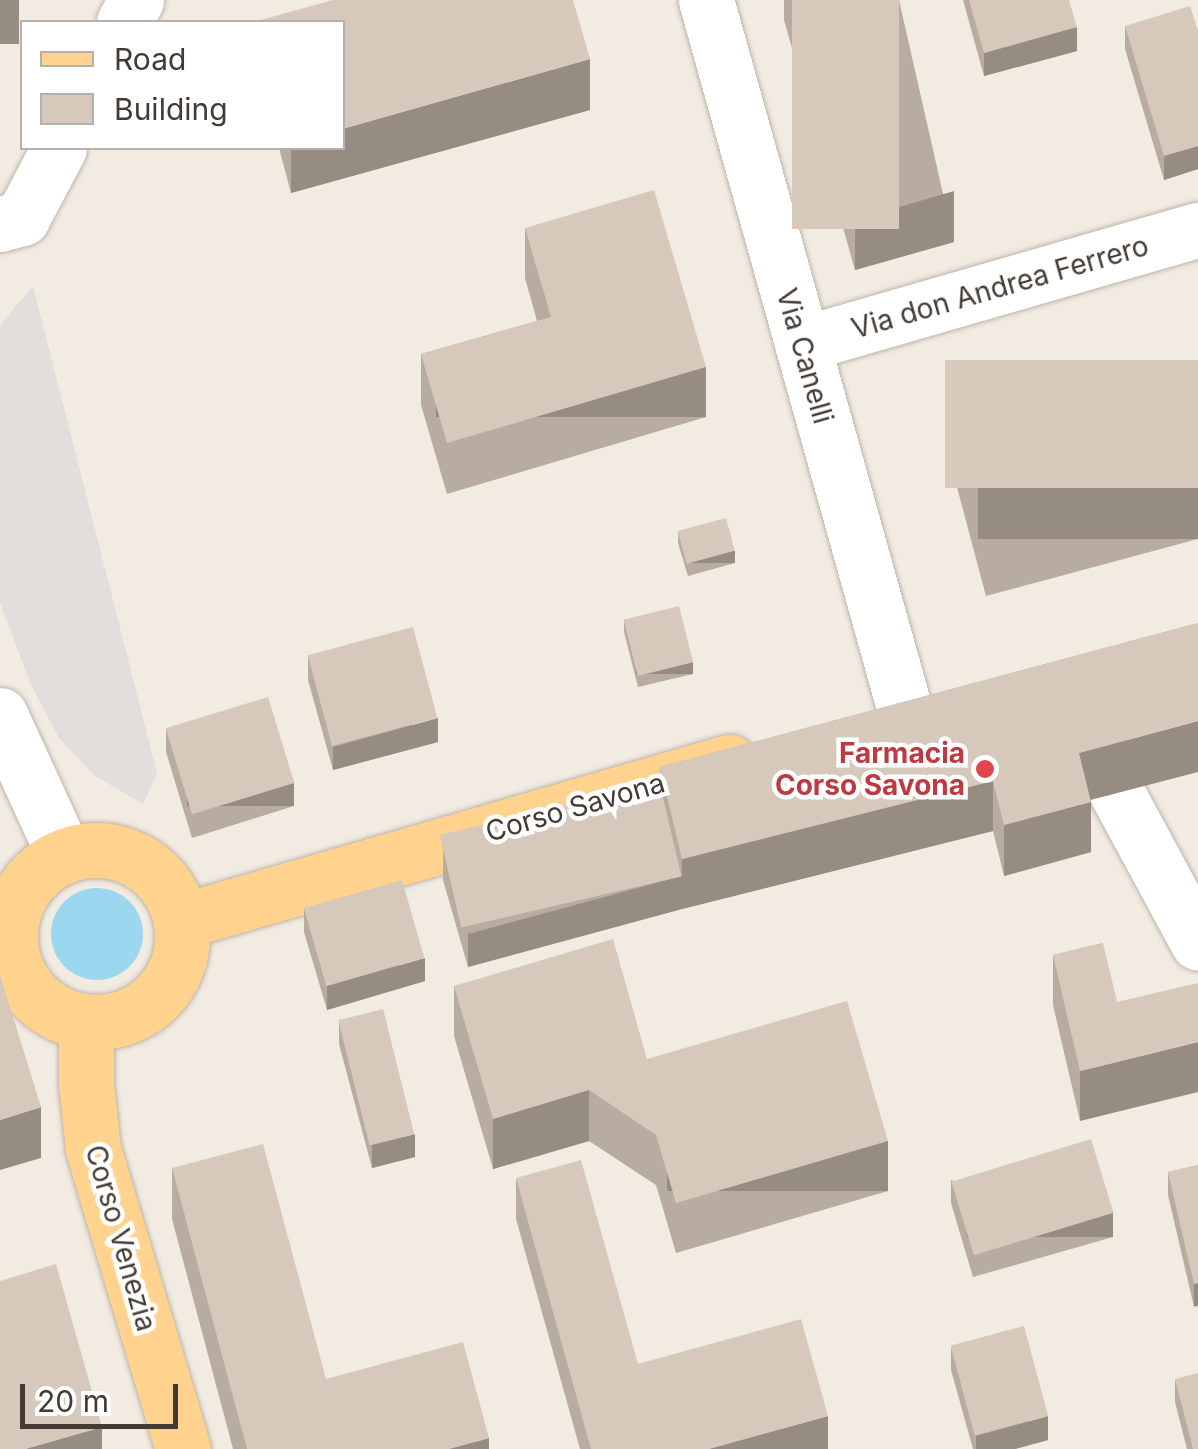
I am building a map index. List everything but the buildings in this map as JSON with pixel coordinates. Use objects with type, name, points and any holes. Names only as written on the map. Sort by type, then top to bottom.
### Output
[{"type":"main road","points":[[848,728],[929,704]]},
{"type":"main road","name":"Corso Savona","points":[[182,922],[773,750]]},
{"type":"main road","points":[[102,850],[138,860],[174,897],[182,922],[182,948],[174,974],[159,996],[138,1013],[112,1022],[86,1022],[58,1014],[34,997],[5,947],[22,892],[40,870],[64,855],[102,850]]},
{"type":"main road","name":"Corso Venezia","points":[[86,1022],[86,1084],[93,1149],[183,1449]]},
{"type":"street","name":"Via Canelli","points":[[706,0],[802,344],[929,704]]},
{"type":"street","points":[[0,224],[22,218],[57,150]]},
{"type":"street","name":"Via don Andrea Ferrero","points":[[802,344],[1198,230]]},
{"type":"street","points":[[0,715],[64,855]]},
{"type":"street","points":[[1117,793],[1198,943]]},
{"type":"shaded area","points":[[33,286],[157,773],[143,804],[95,776],[59,738],[31,685],[0,603],[0,325]]},
{"type":"water","points":[[88,888],[106,888],[123,895],[136,908],[143,934],[136,960],[123,973],[106,980],[88,980],[71,973],[58,960],[51,943],[51,925],[58,908],[71,895]]},
{"type":"place","name":"Farmacia Corso Savona","points":[[985,769]]}]
